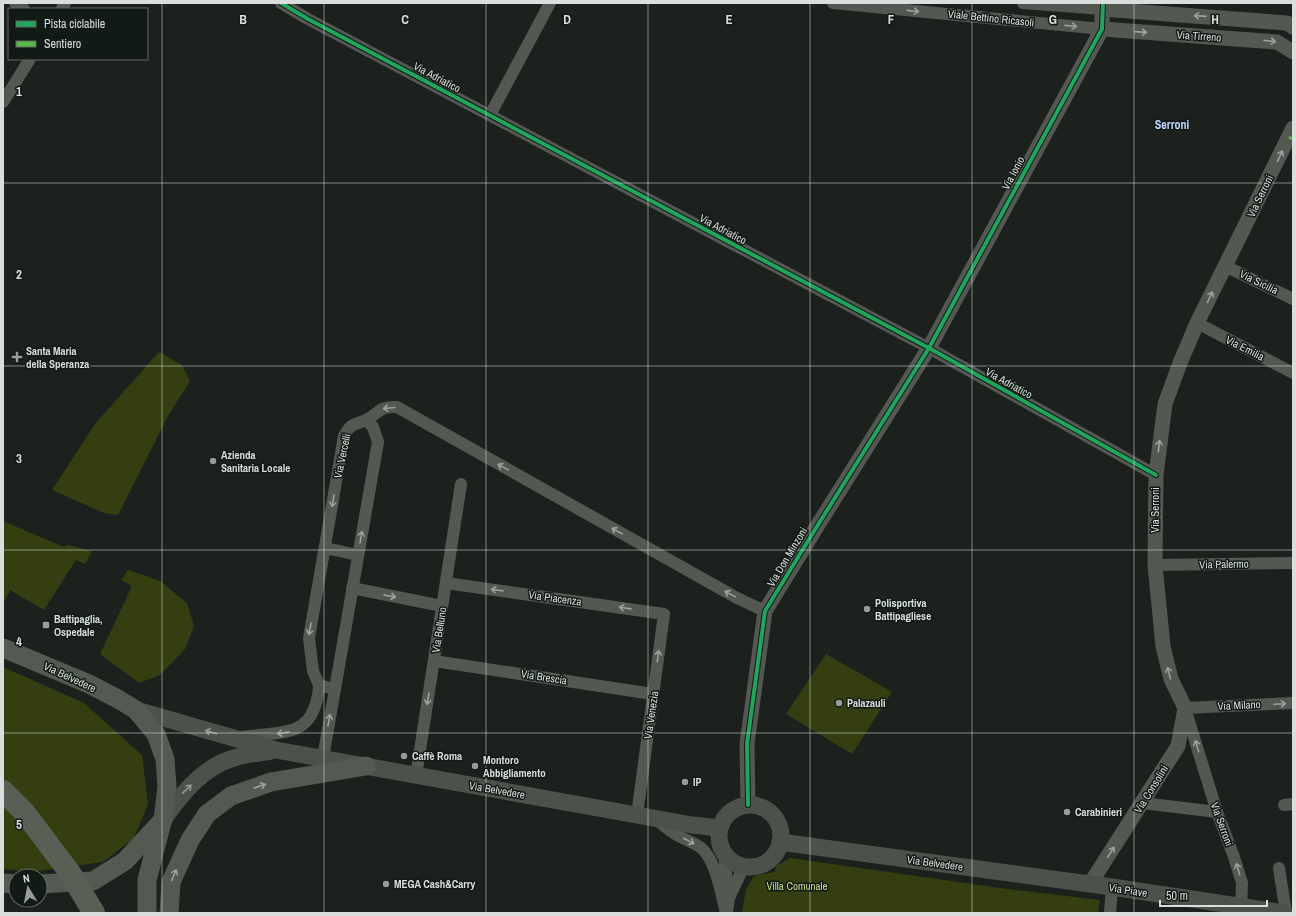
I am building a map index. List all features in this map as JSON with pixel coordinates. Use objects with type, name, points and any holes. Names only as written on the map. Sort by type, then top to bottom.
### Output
[{"type":"highway","points":[[3,791],[25,813],[70,873],[94,913]]},
{"type":"main road","name":"Via Belvedere","points":[[3,648],[88,684],[136,710],[276,750],[637,816],[720,828]]},
{"type":"main road","name":"Via Belvedere","points":[[136,710],[156,734],[165,759],[167,787],[163,820]]},
{"type":"main road","name":"Via Belvedere","points":[[48,884],[93,881],[125,862],[163,820],[184,791],[208,770],[233,758],[276,750]]},
{"type":"main road","points":[[169,913],[171,882],[190,840],[207,814],[231,796],[271,782],[366,766]]},
{"type":"main road","points":[[748,804],[758,806],[773,816],[778,824],[780,842],[773,855],[768,860],[761,864],[744,866],[737,864],[725,854],[720,846],[718,837],[724,819],[730,811],[739,806],[748,804]]},
{"type":"main road","points":[[147,913],[148,880],[163,820]]},
{"type":"main road","name":"Via Belvedere","points":[[780,842],[1090,884]]},
{"type":"main road","name":"Via Piave","points":[[1090,884],[1241,908],[1285,913]]},
{"type":"street","name":"Via Adriatico","points":[[281,3],[308,20],[929,348],[1156,475]]},
{"type":"street","points":[[490,115],[550,3]]},
{"type":"street","name":"Viale Bettino Ricasoli","points":[[833,3],[1102,29]]},
{"type":"street","name":"Viale Bettino Ricasoli","points":[[1023,3],[1102,6]]},
{"type":"street","name":"Via Ionio","points":[[929,348],[1102,29],[1102,6]]},
{"type":"street","name":"Via Tirreno","points":[[1102,6],[1291,25]]},
{"type":"street","name":"Via Tirreno","points":[[1102,29],[1277,42],[1293,52]]},
{"type":"street","points":[[3,102],[29,60]]},
{"type":"street","name":"Via Serroni","points":[[1241,908],[1242,883],[1217,812],[1186,708],[1171,680],[1163,646],[1155,565],[1156,475],[1165,404],[1180,363],[1197,323],[1293,128]]},
{"type":"street","name":"Via Sicilia","points":[[1225,266],[1293,299]]},
{"type":"street","name":"Via Emilia","points":[[1197,323],[1293,373]]},
{"type":"street","name":"Via Don Minzoni","points":[[748,804],[747,744],[765,611],[929,348]]},
{"type":"street","name":"Via Vercelli","points":[[319,685],[313,671],[309,638],[344,436],[348,428],[355,423],[366,420],[380,409],[387,407],[397,407],[737,598],[765,611]]},
{"type":"street","points":[[322,758],[378,442],[373,427],[366,420]]},
{"type":"street","name":"Via Belluno","points":[[416,776],[461,484]]},
{"type":"street","points":[[325,548],[358,555]]},
{"type":"street","name":"Via Palermo","points":[[1155,565],[1293,563]]},
{"type":"street","name":"Via Piacenza","points":[[446,583],[664,614]]},
{"type":"street","points":[[352,588],[442,606]]},
{"type":"street","name":"Via Venezia","points":[[637,816],[664,614]]},
{"type":"street","name":"Via Brescia","points":[[434,661],[653,694]]},
{"type":"street","points":[[233,738],[292,731],[300,727],[311,717],[319,693],[319,685],[334,689]]},
{"type":"street","name":"Via Milano","points":[[1186,708],[1293,703]]},
{"type":"street","name":"Via Consolini","points":[[1090,884],[1178,746],[1186,708]]},
{"type":"street","points":[[1142,803],[1217,812]]},
{"type":"street","points":[[657,819],[673,833],[689,840],[701,848],[708,857],[719,885],[726,913]]},
{"type":"street","points":[[725,854],[729,898]]},
{"type":"street","points":[[726,913],[729,898],[744,866]]},
{"type":"street","points":[[1279,868],[1285,913]]},
{"type":"street","points":[[1110,913],[1112,887]]},
{"type":"green space","points":[[159,352],[182,365],[190,381],[168,416],[118,515],[104,513],[52,490],[95,424]]},
{"type":"green space","points":[[3,521],[64,547],[68,545],[92,551],[85,564],[76,560],[44,610],[10,590],[3,604]]},
{"type":"green space","points":[[128,570],[160,581],[187,603],[194,626],[185,649],[160,675],[139,683],[100,654],[132,586],[121,580]]},
{"type":"green space","name":"Palazauli","points":[[826,654],[892,692],[852,754],[786,714]]},
{"type":"green space","points":[[3,667],[84,703],[142,755],[148,804],[134,838],[103,862],[48,870],[48,868],[3,869]]},
{"type":"green space","name":"Villa Comunale","points":[[790,858],[1000,888],[1100,900],[1098,913],[742,913],[746,889],[754,876],[775,872],[776,866]]},
{"type":"marked path","points":[[1289,137],[1293,139]]},
{"type":"cycle path","points":[[281,3],[308,19],[929,348],[1156,475]]},
{"type":"cycle path","points":[[748,805],[747,744],[765,611],[929,348],[1102,29],[1103,3]]},
{"type":"place","name":"Santa Maria della Speranza","points":[[17,357]]},
{"type":"place","name":"Azienda Sanitaria Locale","points":[[213,461]]},
{"type":"place","name":"Polisportiva Battipagliese","points":[[867,609]]},
{"type":"place","name":"Battipaglia, Ospedale","points":[[46,625]]},
{"type":"place","name":"Palazauli","points":[[839,703]]},
{"type":"place","name":"Caffè Roma","points":[[404,756]]},
{"type":"place","name":"Montoro Abbigliamento","points":[[475,766]]},
{"type":"place","name":"IP","points":[[685,782]]},
{"type":"place","name":"Carabinieri","points":[[1067,812]]},
{"type":"place","name":"MEGA Cash&Carry","points":[[386,884]]},
{"type":"district","name":"Serroni","points":[[1172,125]]}]
